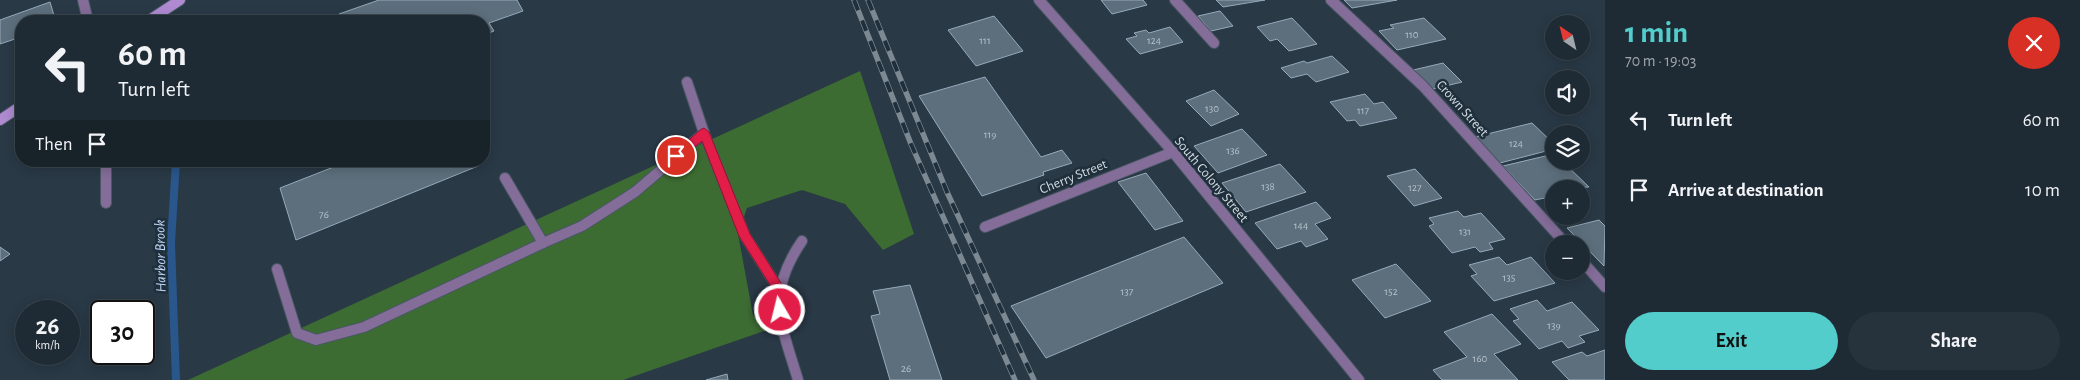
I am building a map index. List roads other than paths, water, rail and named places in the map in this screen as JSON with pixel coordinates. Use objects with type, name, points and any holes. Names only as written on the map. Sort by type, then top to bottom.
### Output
[{"type":"main road","points":[[157,15],[180,0]]},
{"type":"main road","points":[[0,120],[15,110]]},
{"type":"street","points":[[83,0],[87,15]]},
{"type":"street","name":"South Colony Street","points":[[1039,0],[1173,152],[1359,380]]},
{"type":"street","points":[[1175,0],[1214,43]]},
{"type":"street","name":"Crown Street","points":[[1331,0],[1423,86],[1558,235]]},
{"type":"street","points":[[687,82],[704,132],[745,236],[780,291]]},
{"type":"street","points":[[277,269],[297,333],[316,340],[364,327],[582,226],[634,192],[704,132]]},
{"type":"street","name":"Cherry Street","points":[[985,227],[1173,152]]},
{"type":"street","points":[[106,167],[106,204]]},
{"type":"street","points":[[505,178],[542,243]]},
{"type":"street","points":[[798,380],[782,323],[779,297],[783,276],[802,241]]},
{"type":"street","points":[[1590,270],[1605,287]]},
{"type":"waterway","name":"Harbor Brook","points":[[176,167],[171,243],[176,380]]},
{"type":"railway","points":[[854,0],[911,144],[1015,380]]},
{"type":"railway","points":[[868,0],[947,192],[1034,380]]}]
